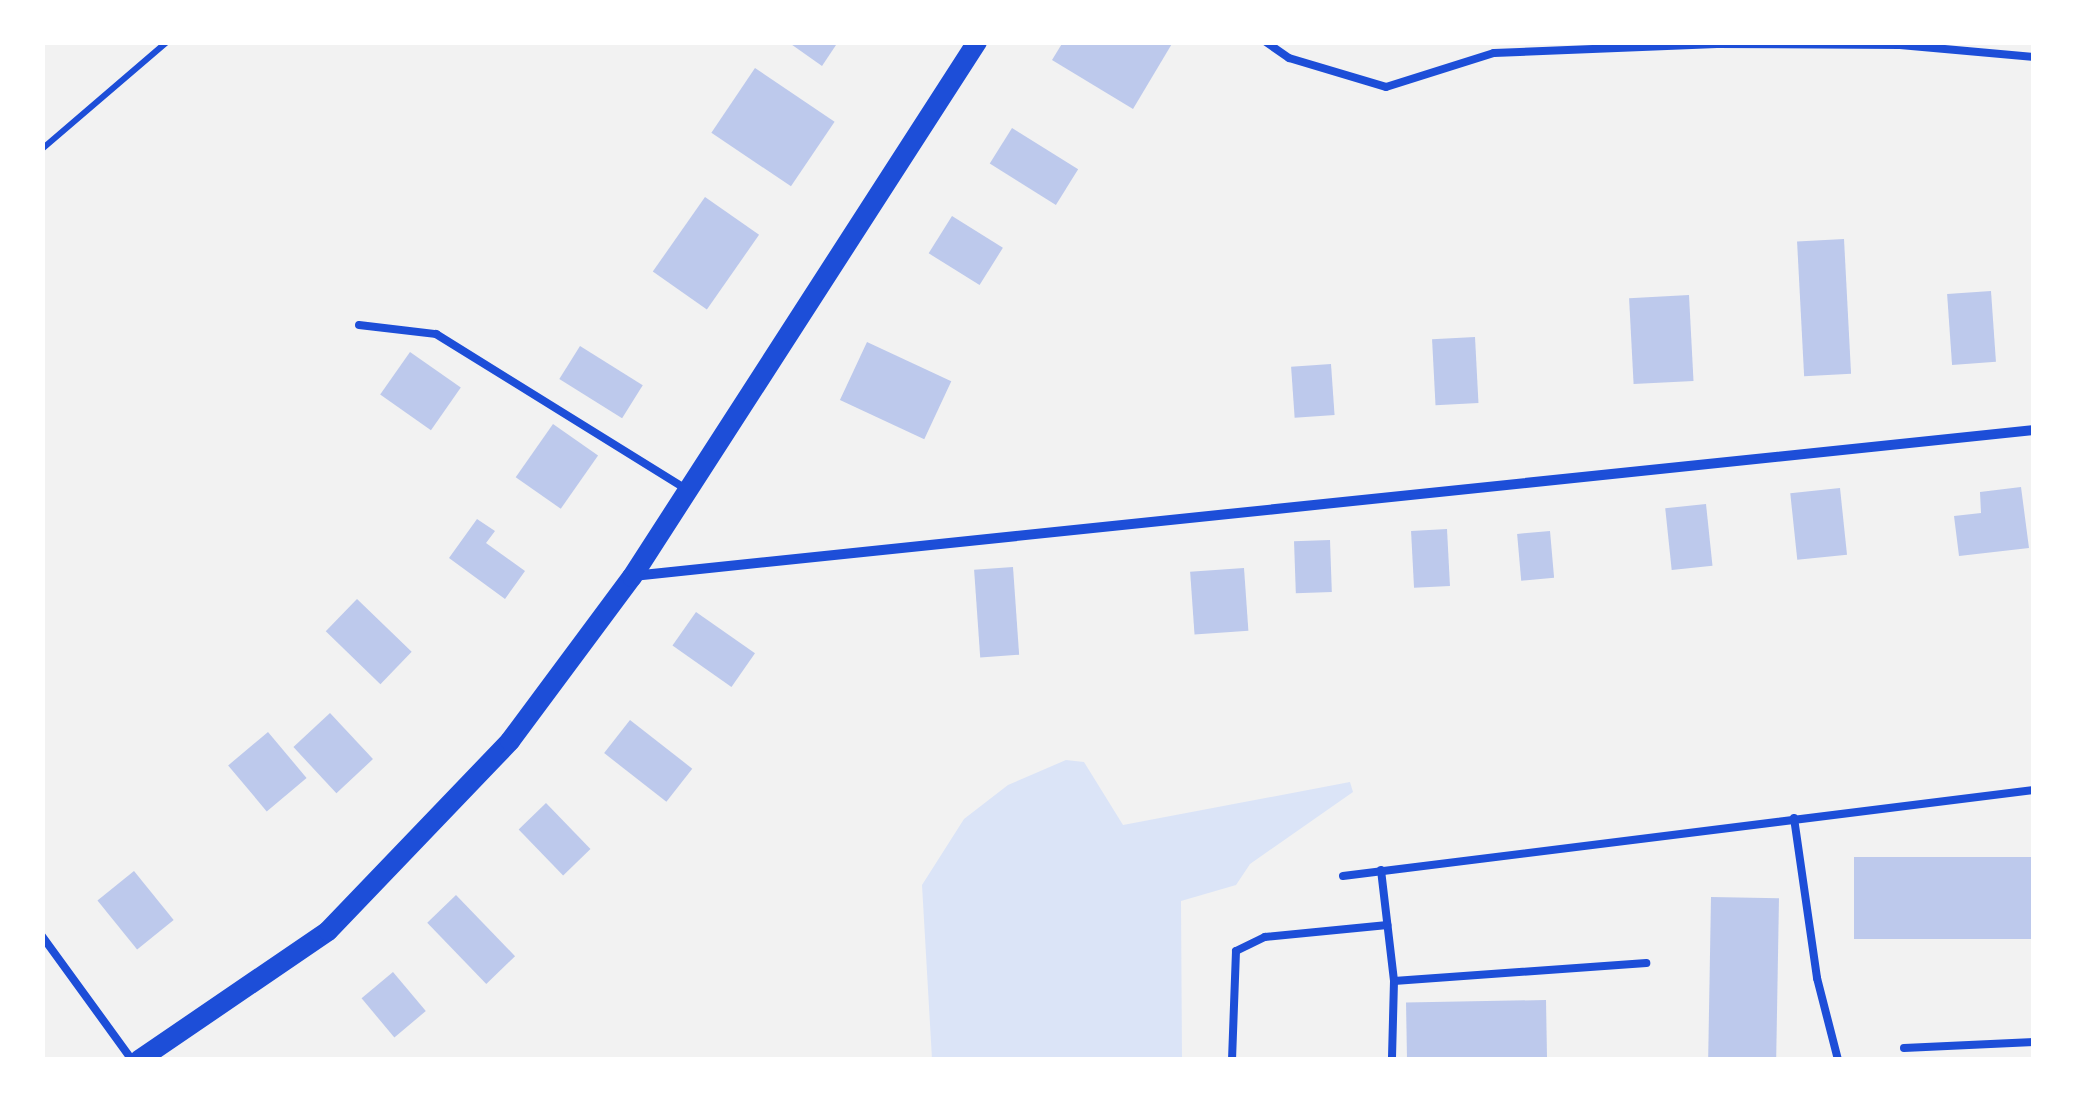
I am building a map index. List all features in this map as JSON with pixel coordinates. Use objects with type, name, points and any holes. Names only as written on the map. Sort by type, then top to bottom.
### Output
[{"type":"main road","points":[[136,1060],[328,931],[510,741],[632,576],[977,42]]},
{"type":"street","points":[[632,576],[2034,430]]},
{"type":"lane","points":[[1266,42],[1290,58],[1386,87],[1494,53],[1735,44],[1900,45],[2034,57]]},
{"type":"lane","points":[[1494,53],[1504,42]]},
{"type":"lane","points":[[359,325],[436,334],[686,490]]},
{"type":"lane","points":[[1343,876],[2034,790]]},
{"type":"lane","points":[[1794,818],[1817,978],[1838,1060]]},
{"type":"lane","points":[[1381,870],[1394,981],[1392,1060]]},
{"type":"lane","points":[[1232,1060],[1236,951],[1265,937],[1387,924]]},
{"type":"lane","points":[[42,936],[136,1060]]},
{"type":"lane","points":[[1394,981],[1646,962]]},
{"type":"lane","points":[[1904,1048],[2034,1042]]},
{"type":"path","points":[[42,149],[168,42]]},
{"type":"shaded area","points":[[1066,760],[1084,762],[1123,825],[1350,782],[1353,792],[1250,864],[1236,885],[1181,901],[1182,1059],[932,1059],[922,885],[964,819],[1008,785]]},
{"type":"building","points":[[788,42],[838,42],[822,66]]},
{"type":"building","points":[[1063,42],[1173,42],[1133,109],[1052,60]]},
{"type":"building","points":[[755,68],[835,122],[791,186],[711,133]]},
{"type":"building","points":[[1012,128],[1078,169],[1056,205],[990,164]]},
{"type":"building","points":[[705,197],[759,235],[707,309],[653,272]]},
{"type":"building","points":[[952,216],[1003,248],[980,285],[929,253]]},
{"type":"building","points":[[1844,239],[1851,374],[1804,376],[1797,241]]},
{"type":"building","points":[[1991,291],[1996,362],[1952,365],[1947,294]]},
{"type":"building","points":[[1689,295],[1694,381],[1634,384],[1629,298]]},
{"type":"building","points":[[1475,337],[1478,403],[1436,405],[1432,339]]},
{"type":"building","points":[[867,342],[951,381],[924,439],[840,400]]},
{"type":"building","points":[[580,346],[643,385],[622,418],[559,379]]},
{"type":"building","points":[[410,352],[461,388],[431,430],[380,395]]},
{"type":"building","points":[[1331,364],[1335,415],[1295,418],[1291,367]]},
{"type":"building","points":[[553,424],[598,456],[561,509],[516,477]]},
{"type":"building","points":[[2021,487],[2029,548],[1959,556],[1954,516],[1981,513],[1980,492]]},
{"type":"building","points":[[1840,488],[1847,555],[1797,560],[1790,493]]},
{"type":"building","points":[[1706,504],[1712,566],[1672,570],[1665,508]]},
{"type":"building","points":[[477,519],[495,531],[486,543],[525,571],[505,599],[449,558]]},
{"type":"building","points":[[1447,529],[1450,586],[1414,588],[1411,531]]},
{"type":"building","points":[[1550,531],[1554,578],[1521,581],[1517,534]]},
{"type":"building","points":[[1330,540],[1332,592],[1296,593],[1294,541]]},
{"type":"building","points":[[1013,567],[1019,655],[980,658],[974,570]]},
{"type":"building","points":[[1244,568],[1248,631],[1195,635],[1190,572]]},
{"type":"building","points":[[357,599],[412,652],[380,684],[326,631]]},
{"type":"building","points":[[696,612],[755,653],[731,687],[672,646]]},
{"type":"building","points":[[330,713],[373,759],[336,793],[293,747]]},
{"type":"building","points":[[630,720],[692,769],[666,802],[604,753]]},
{"type":"building","points":[[268,732],[307,778],[267,811],[228,765]]},
{"type":"building","points":[[546,803],[590,849],[563,875],[519,829]]},
{"type":"building","points":[[1854,857],[2034,857],[2034,939],[1854,939]]},
{"type":"building","points":[[134,871],[174,920],[137,950],[97,901]]},
{"type":"building","points":[[456,895],[515,956],[486,984],[427,923]]},
{"type":"building","points":[[1711,897],[1779,898],[1776,1060],[1708,1060]]},
{"type":"building","points":[[393,972],[426,1011],[394,1037],[362,998]]},
{"type":"building","points":[[1546,1000],[1547,1060],[1407,1060],[1406,1002]]}]
